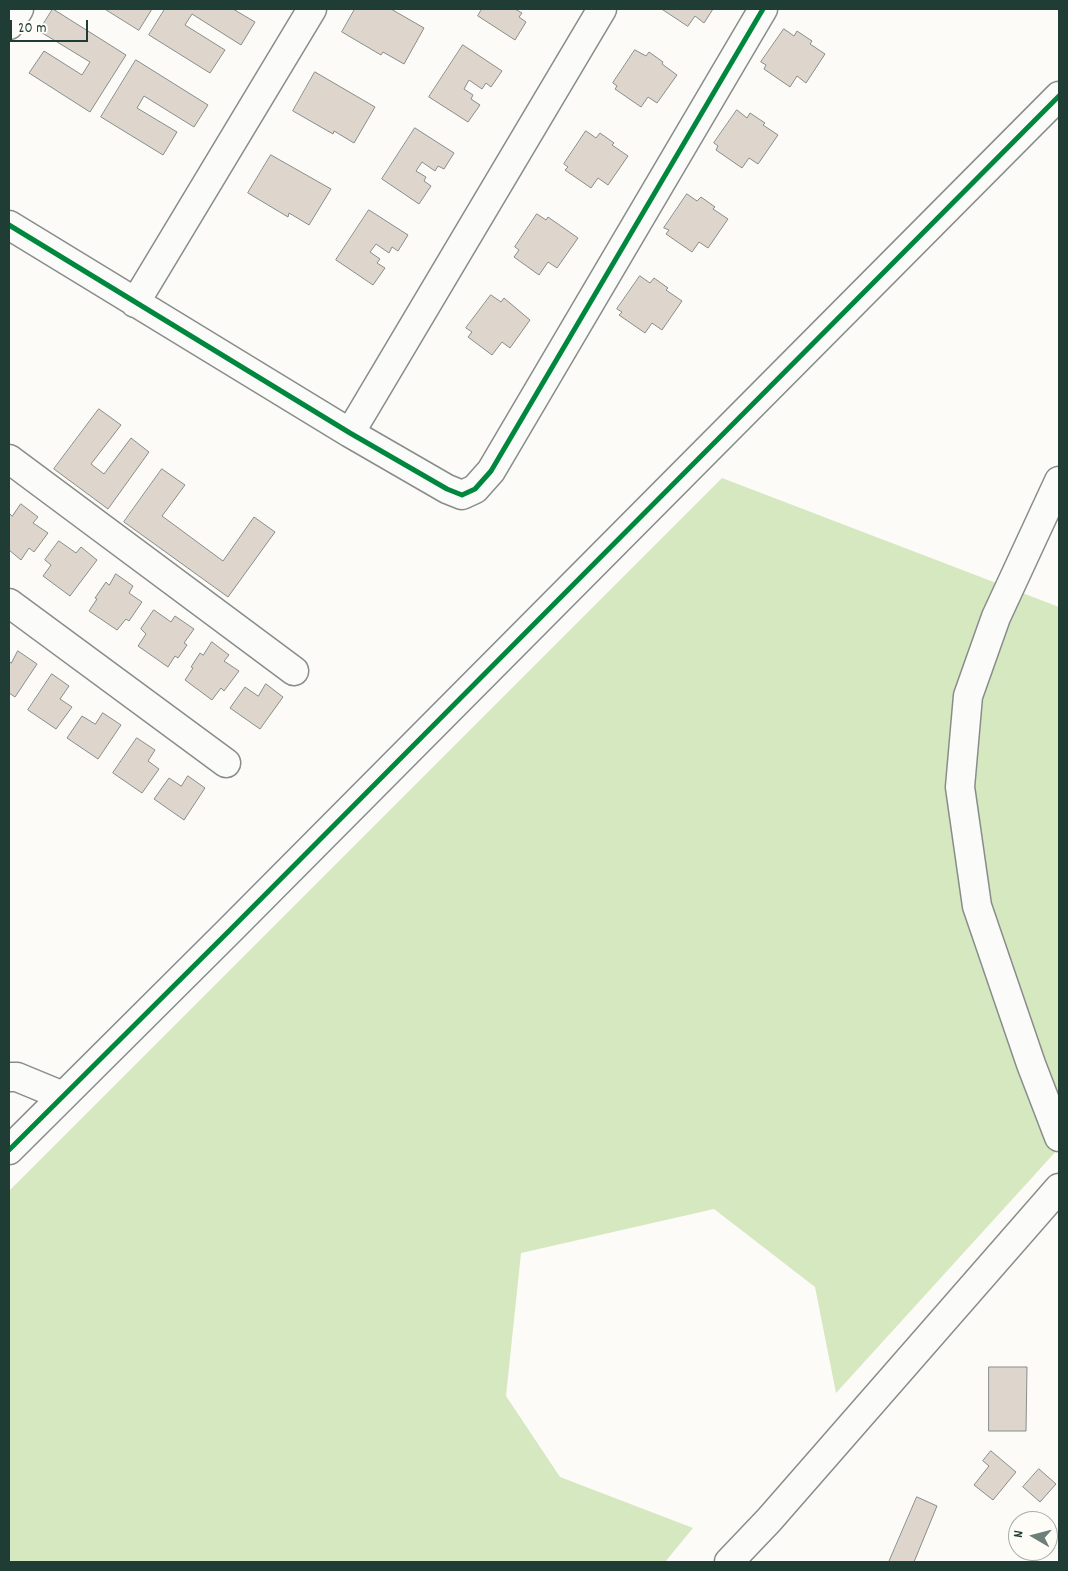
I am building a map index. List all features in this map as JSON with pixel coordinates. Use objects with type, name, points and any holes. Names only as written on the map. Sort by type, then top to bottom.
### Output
[{"type":"street","points":[[9,25],[19,9]]},
{"type":"street","points":[[134,303],[312,9]]},
{"type":"street","points":[[350,434],[602,9]]},
{"type":"street","points":[[9,225],[350,434],[447,489],[462,495],[476,489],[490,471],[763,9]]},
{"type":"street","points":[[9,1150],[1059,96]]},
{"type":"street","points":[[9,459],[294,671]]},
{"type":"street","points":[[1059,481],[996,616],[968,696],[960,787],[977,906],[1031,1064],[1059,1137]]},
{"type":"street","points":[[9,603],[226,764]]},
{"type":"street","points":[[9,1077],[17,1077],[63,1096]]},
{"type":"street","points":[[729,1562],[769,1520],[1059,1188]]},
{"type":"green space","points":[[722,478],[1059,607],[1059,1148],[836,1393],[815,1287],[714,1209],[521,1253],[506,1396],[560,1477],[693,1528],[665,1562],[9,1562],[9,1191]]},
{"type":"building","points":[[53,9],[126,55],[90,112],[29,73],[44,51],[82,75],[90,62],[39,31]]},
{"type":"building","points":[[105,9],[152,9],[139,30]]},
{"type":"building","points":[[165,9],[233,9],[255,22],[241,45],[192,14],[185,25],[225,50],[210,73],[149,35]]},
{"type":"building","points":[[355,9],[391,9],[424,28],[404,64],[383,52],[381,55],[342,32]]},
{"type":"building","points":[[482,9],[515,9],[522,13],[519,17],[526,22],[515,40],[478,16]]},
{"type":"building","points":[[662,9],[713,9],[704,23],[695,16],[688,26]]},
{"type":"building","points":[[784,29],[794,36],[797,31],[812,41],[810,44],[825,54],[806,83],[797,76],[790,87],[764,69],[766,65],[761,62]]},
{"type":"building","points":[[463,45],[502,71],[491,87],[486,83],[482,89],[469,80],[464,89],[473,95],[471,99],[480,105],[468,122],[429,97]]},
{"type":"building","points":[[635,50],[646,56],[649,52],[677,75],[657,103],[648,97],[641,107],[615,89],[617,86],[613,83]]},
{"type":"building","points":[[136,60],[208,105],[194,127],[144,96],[137,108],[177,132],[163,155],[101,117]]},
{"type":"building","points":[[315,72],[375,107],[354,143],[334,131],[333,134],[293,111]]},
{"type":"building","points":[[737,110],[747,118],[750,113],[778,135],[758,164],[749,158],[742,168],[716,150],[718,146],[714,143]]},
{"type":"building","points":[[415,128],[454,153],[444,169],[438,166],[435,171],[422,162],[416,171],[426,177],[424,181],[431,186],[419,204],[382,179]]},
{"type":"building","points":[[586,131],[596,138],[600,133],[614,143],[612,145],[628,156],[608,185],[598,178],[591,188],[565,170],[568,167],[564,164]]},
{"type":"building","points":[[271,155],[331,189],[309,225],[289,213],[288,217],[248,193]]},
{"type":"building","points":[[687,194],[697,201],[701,197],[715,207],[713,209],[728,219],[708,248],[699,242],[692,252],[666,234],[669,230],[664,228]]},
{"type":"building","points":[[369,210],[408,235],[398,251],[392,247],[389,253],[376,244],[370,252],[380,259],[377,263],[385,268],[373,285],[336,260]]},
{"type":"building","points":[[537,214],[546,220],[548,217],[578,238],[557,268],[548,262],[539,275],[514,257],[519,250],[515,247]]},
{"type":"building","points":[[640,276],[650,283],[654,278],[668,288],[666,290],[682,301],[662,330],[652,323],[645,333],[619,315],[622,312],[617,309]]},
{"type":"building","points":[[491,295],[501,302],[504,298],[530,320],[510,348],[502,342],[492,355],[468,337],[472,332],[466,328]]},
{"type":"building","points":[[99,409],[121,425],[91,464],[104,474],[131,438],[149,452],[108,509],[54,469]]},
{"type":"building","points":[[162,469],[185,485],[162,516],[223,561],[254,517],[275,532],[228,597],[124,522]]},
{"type":"building","points":[[21,504],[38,517],[33,523],[48,533],[34,552],[29,548],[21,560],[9,550],[9,517],[10,514],[12,516]]},
{"type":"building","points":[[59,541],[76,553],[81,547],[97,560],[70,596],[43,576],[51,565],[45,560]]},
{"type":"building","points":[[116,574],[133,586],[129,593],[142,602],[129,621],[126,619],[117,630],[89,611],[106,582],[109,585]]},
{"type":"building","points":[[154,610],[171,622],[175,616],[194,629],[184,643],[187,645],[178,658],[175,656],[168,667],[138,646],[146,634],[141,629]]},
{"type":"building","points":[[212,642],[229,655],[224,661],[239,671],[224,691],[221,688],[212,700],[185,680],[200,653],[203,655]]},
{"type":"building","points":[[18,651],[37,664],[15,697],[9,693],[9,661],[11,663]]},
{"type":"building","points":[[52,674],[69,686],[60,699],[72,707],[56,729],[28,710]]},
{"type":"building","points":[[266,684],[283,697],[260,729],[230,708],[245,687],[258,696]]},
{"type":"building","points":[[103,713],[121,725],[98,759],[67,738],[82,716],[95,724]]},
{"type":"building","points":[[137,738],[155,750],[148,761],[159,769],[142,793],[113,773]]},
{"type":"building","points":[[188,776],[205,788],[184,820],[154,799],[169,778],[181,786]]},
{"type":"building","points":[[989,1367],[1027,1367],[1026,1431],[989,1431]]},
{"type":"building","points":[[991,1451],[1016,1472],[993,1500],[974,1485],[989,1466],[983,1461]]},
{"type":"building","points":[[1039,1469],[1056,1484],[1040,1502],[1023,1487]]},
{"type":"building","points":[[917,1497],[937,1506],[914,1562],[889,1562]]},
{"type":"cycle path","points":[[9,225],[350,433],[447,489],[462,495],[475,489],[491,471],[763,9]]},
{"type":"cycle path","points":[[9,1150],[1059,96]]}]
